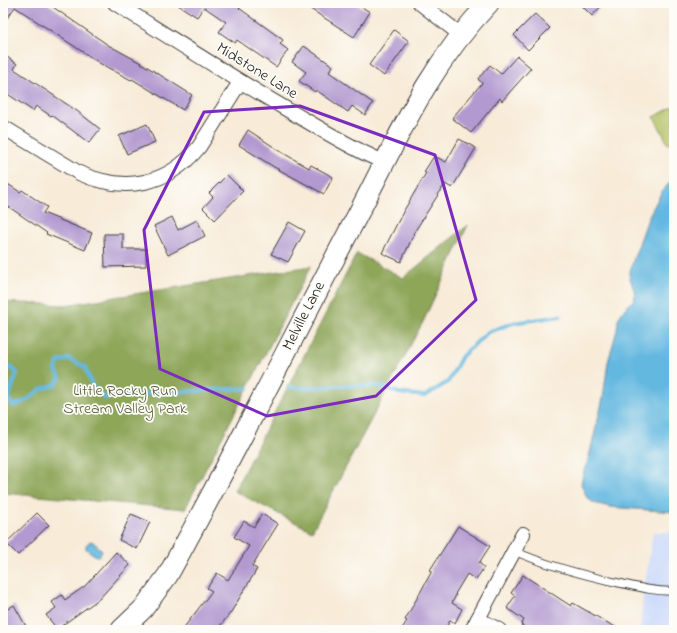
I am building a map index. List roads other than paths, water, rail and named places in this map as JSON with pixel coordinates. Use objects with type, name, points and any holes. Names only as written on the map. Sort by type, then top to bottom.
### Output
[{"type":"street","name":"Midstone Lane","points":[[115,3],[240,82],[331,135],[367,155],[384,162]]},
{"type":"street","points":[[420,3],[461,34]]},
{"type":"street","name":"Melville Lane","points":[[122,630],[152,597],[171,569],[425,86],[461,34],[489,3]]},
{"type":"street","points":[[3,127],[91,179],[117,184],[142,183],[162,176],[181,165],[193,154],[240,82]]},
{"type":"street","points":[[499,630],[475,624],[523,534]]},
{"type":"lane","points":[[514,551],[538,562],[567,571],[638,587],[674,591]]},
{"type":"water","points":[[674,177],[674,512],[610,507],[594,503],[587,498],[581,484],[603,398],[608,362],[617,330],[618,319],[625,308],[635,299],[634,290],[629,275],[634,258],[649,216],[661,193]]},
{"type":"water","points":[[90,541],[102,550],[100,556],[96,556],[86,549],[86,545]]},
{"type":"waterway","points":[[288,387],[380,386],[399,393],[425,396],[448,382],[462,356],[488,332],[513,323],[560,316]]},
{"type":"waterway","points":[[3,372],[11,367],[17,373],[8,399],[14,406],[27,400],[41,389],[55,385],[60,378],[56,370],[58,362],[69,359],[85,367],[93,388],[105,398],[125,395],[248,388]]},
{"type":"park label","name":"Little Rocky Run Stream Valley Park","points":[[125,400]]}]
